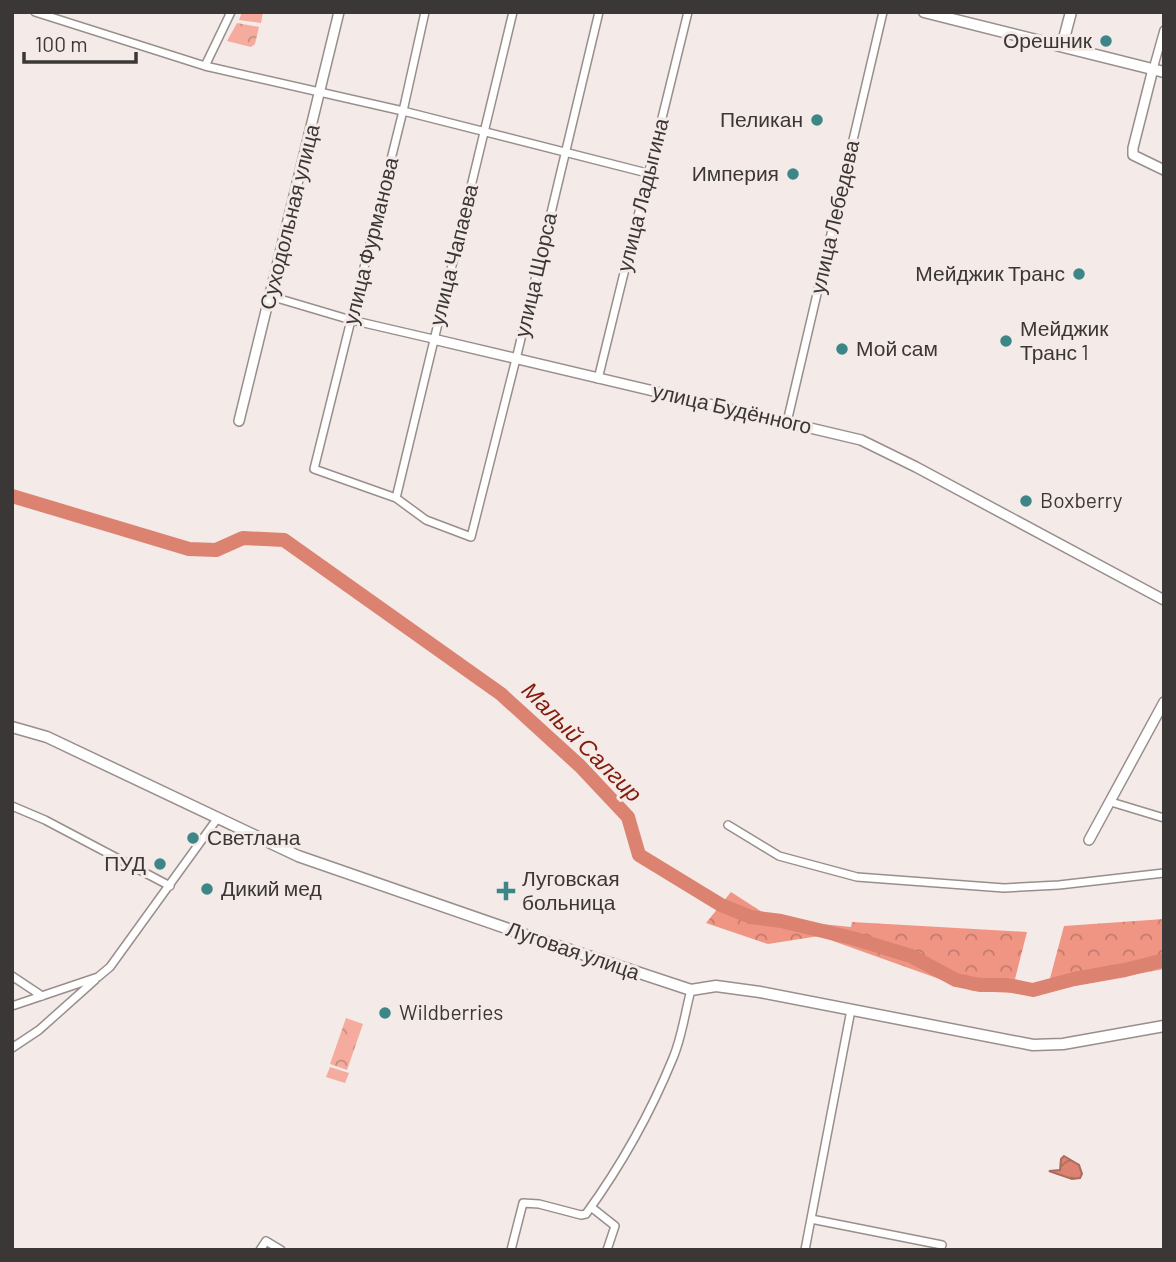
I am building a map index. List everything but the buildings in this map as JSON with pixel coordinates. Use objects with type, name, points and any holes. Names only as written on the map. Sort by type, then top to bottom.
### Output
[{"type":"main road","points":[[924,12],[1159,70]]},
{"type":"main road","points":[[1062,47],[1071,12]]},
{"type":"main road","name":"Луговая улица","points":[[12,727],[47,737],[305,858],[691,990],[716,986],[760,992],[1033,1045],[1063,1044],[1164,1026]]},
{"type":"street","points":[[35,12],[205,65],[403,111],[647,173]]},
{"type":"street","points":[[205,65],[231,12]]},
{"type":"street","name":"Суходольная улица","points":[[239,421],[340,12]]},
{"type":"street","name":"улица Фурманова","points":[[396,498],[314,469],[425,12]]},
{"type":"street","name":"улица Чапаева","points":[[396,498],[513,12]]},
{"type":"street","name":"улица Щорса","points":[[396,498],[426,520],[471,537],[599,12]]},
{"type":"street","name":"улица Ладыгина","points":[[598,379],[688,12]]},
{"type":"street","name":"улица Лебедева","points":[[787,422],[883,12]]},
{"type":"street","points":[[1164,30],[1159,70],[1133,148],[1133,155],[1164,170]]},
{"type":"street","name":"улица Будённого","points":[[270,296],[433,340],[861,440],[1164,600]]},
{"type":"street","points":[[1089,840],[1162,708]]},
{"type":"street","points":[[1111,802],[1164,818]]},
{"type":"street","points":[[12,806],[170,886]]},
{"type":"street","points":[[12,1048],[40,1030],[110,967],[217,819]]},
{"type":"street","points":[[728,825],[779,856],[857,877],[1004,888],[1059,885],[1164,873]]},
{"type":"street","points":[[12,976],[41,996]]},
{"type":"street","points":[[12,1006],[98,977]]},
{"type":"street","points":[[511,1250],[523,1203],[539,1204],[581,1215],[586,1214],[592,1207],[633,1141],[674,1056],[691,990]]},
{"type":"street","points":[[805,1250],[851,1010]]},
{"type":"street","points":[[592,1207],[615,1226],[607,1250]]},
{"type":"street","points":[[811,1219],[942,1245]]},
{"type":"street","points":[[260,1250],[266,1241],[281,1250]]},
{"type":"green space","points":[[242,12],[263,12],[261,23],[239,20]]},
{"type":"green space","points":[[237,23],[259,27],[255,44],[251,47],[227,41]]},
{"type":"green space","points":[[731,892],[773,919],[851,927],[852,922],[1027,932],[1015,979],[1033,985],[1049,982],[1064,926],[1164,919],[1164,969],[1031,994],[973,991],[819,936],[768,944],[706,923]]},
{"type":"green space","points":[[346,1018],[363,1024],[347,1070],[330,1064]]},
{"type":"green space","points":[[330,1067],[349,1073],[345,1083],[326,1077]]},
{"type":"water","points":[[1064,1156],[1079,1165],[1082,1174],[1080,1178],[1072,1179],[1049,1171],[1060,1170]]},
{"type":"waterway","name":"Малый Салгир","points":[[12,496],[189,549],[216,550],[243,538],[284,540],[501,694],[580,766],[628,817],[639,855],[721,905],[751,917],[781,921],[852,938],[911,956],[956,980],[980,985],[1007,985],[1033,990],[1164,960]]},
{"type":"place","name":"Орешник","points":[[1106,41]]},
{"type":"place","name":"Пеликан","points":[[817,120]]},
{"type":"place","name":"Империя","points":[[793,174]]},
{"type":"place","name":"Мейджик Транс","points":[[1079,274]]},
{"type":"place","name":"Мейджик Транс 1","points":[[1006,341]]},
{"type":"place","name":"Мой сам","points":[[842,349]]},
{"type":"place","name":"Boxberry","points":[[1026,501]]},
{"type":"place","name":"Светлана","points":[[193,838]]},
{"type":"place","name":"ПУД","points":[[160,864]]},
{"type":"place","name":"Дикий мед","points":[[207,889]]},
{"type":"place","name":"Луговская больница","points":[[506,891]]},
{"type":"place","name":"Wildberries","points":[[385,1013]]}]
